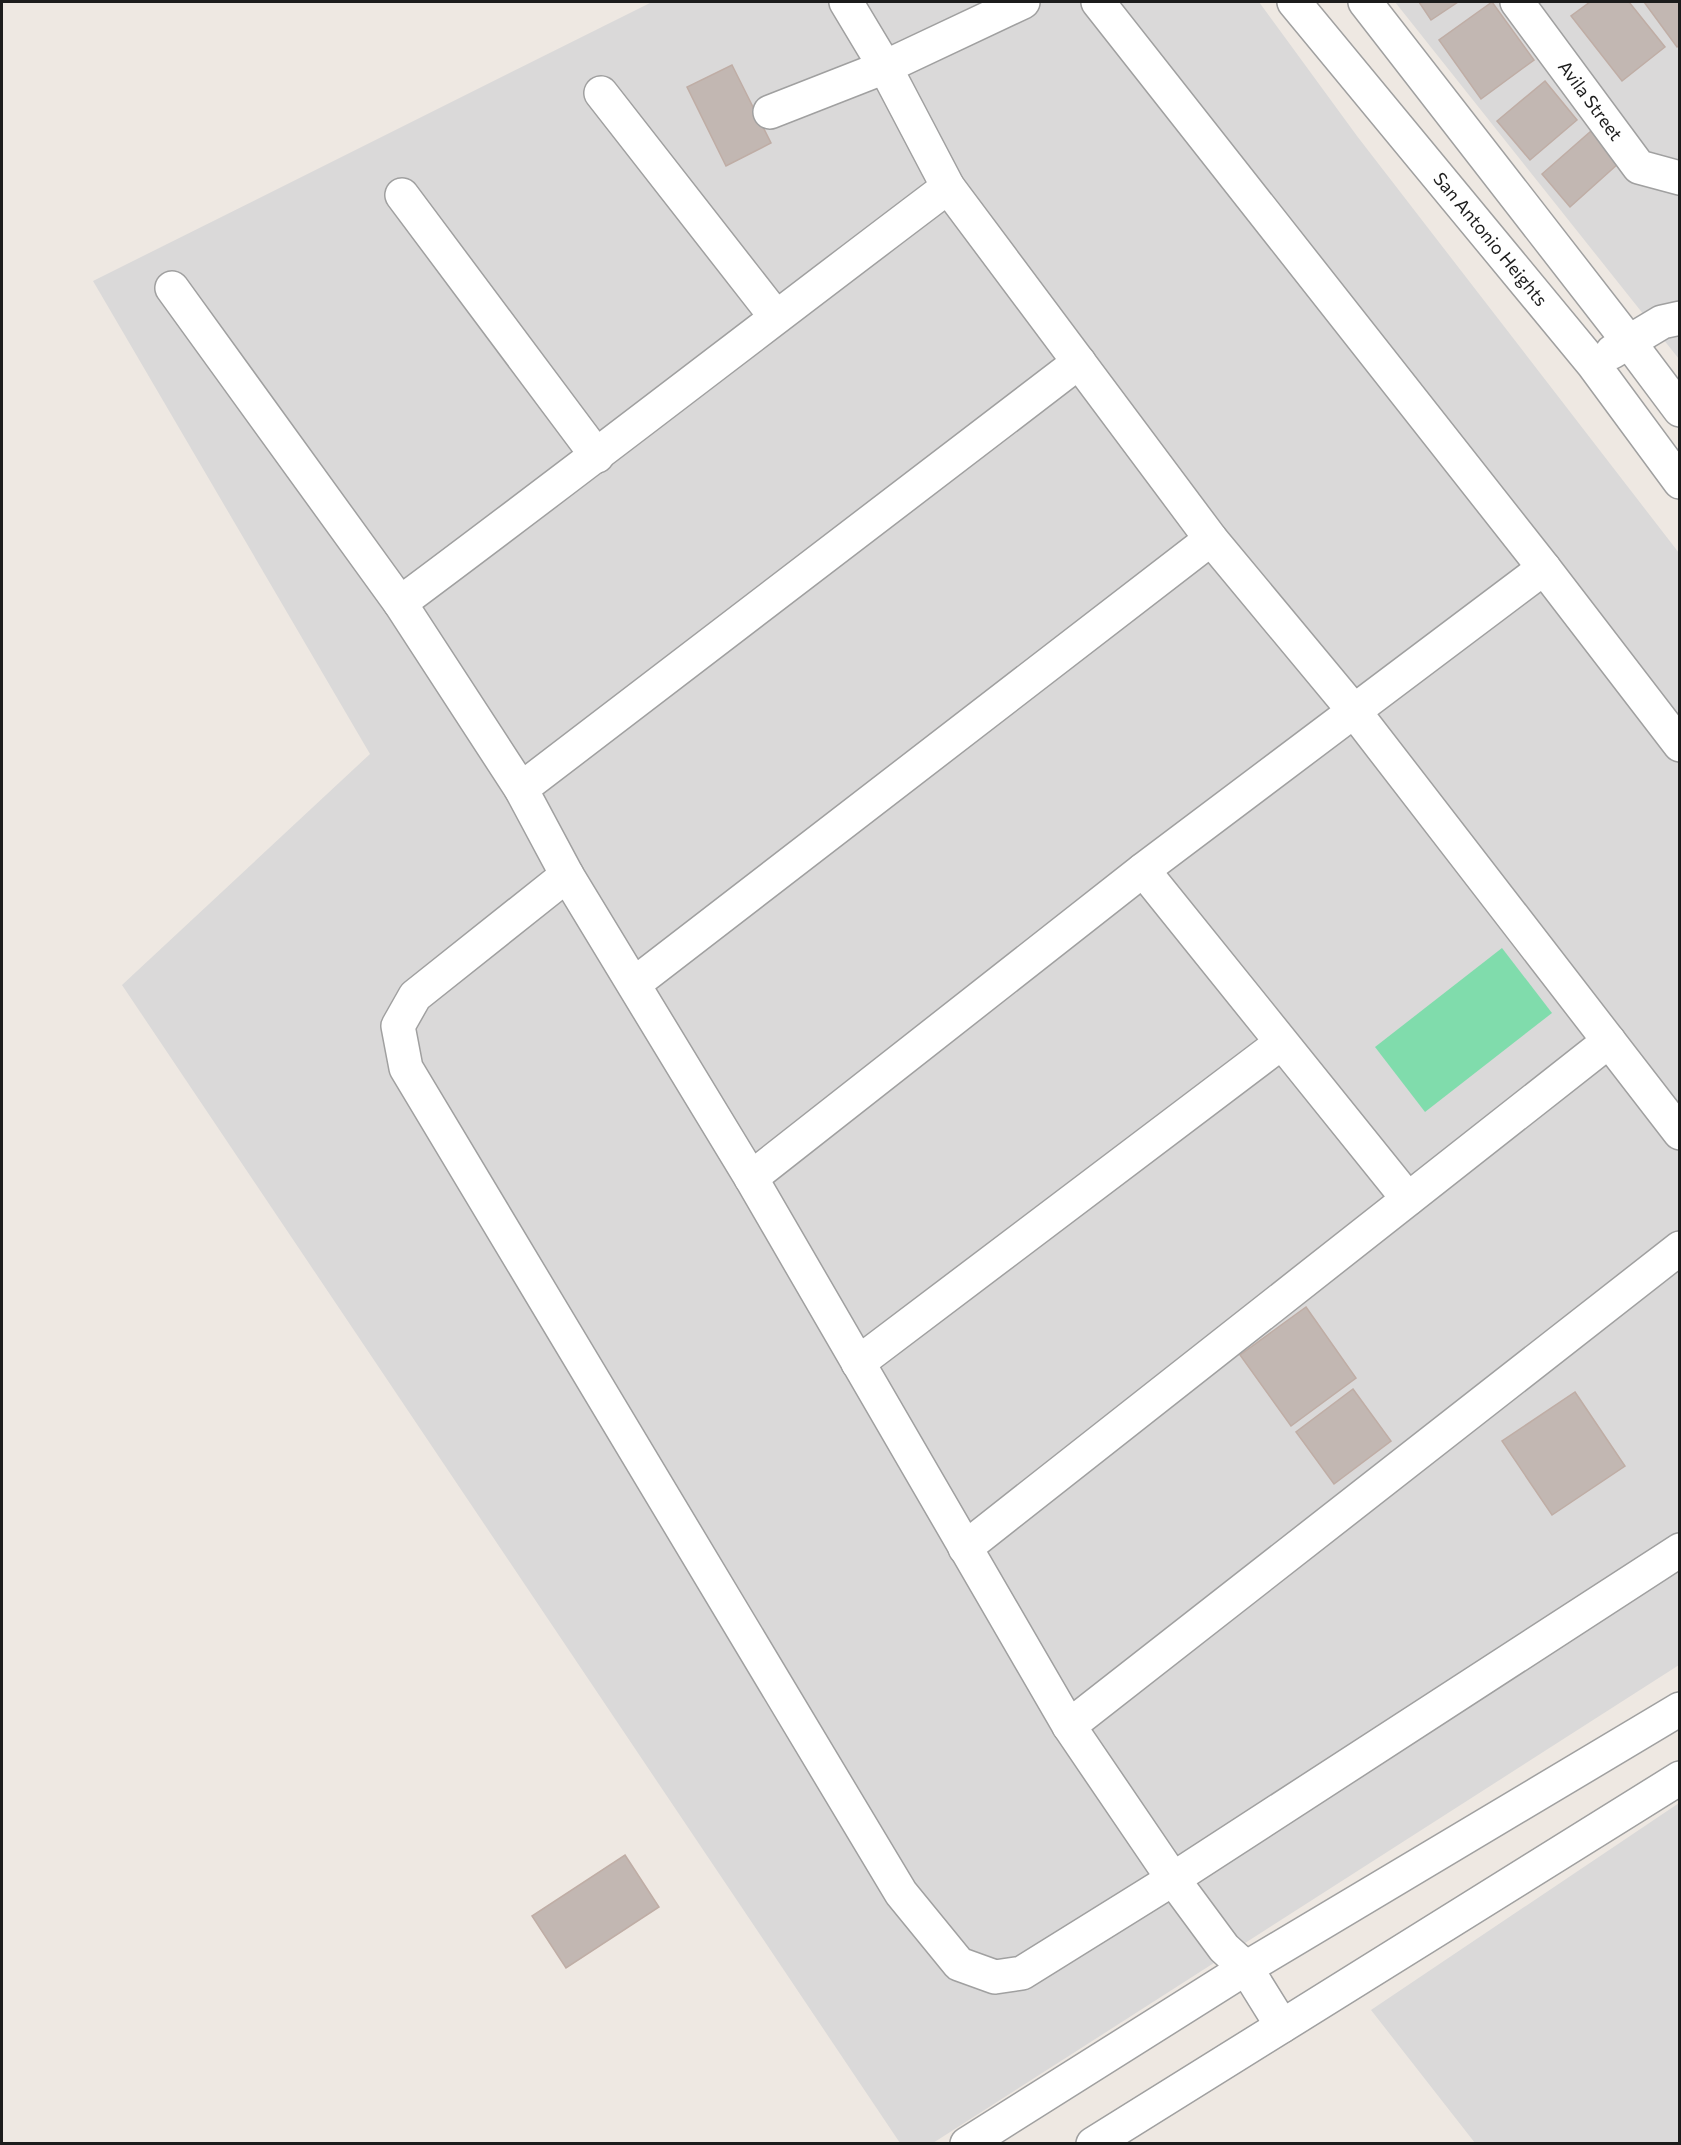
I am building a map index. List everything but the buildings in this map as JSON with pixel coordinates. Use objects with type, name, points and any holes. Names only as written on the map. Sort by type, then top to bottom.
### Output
[{"type":"street","points":[[846,2],[885,67],[948,187],[1211,539],[1354,711],[1680,1133]]},
{"type":"street","points":[[770,112],[885,67],[1023,2]]},
{"type":"street","points":[[1098,2],[1544,568],[1680,745]]},
{"type":"street","name":"San Antonio Heights","points":[[1294,2],[1593,364],[1680,483]]},
{"type":"street","points":[[1365,2],[1680,410]]},
{"type":"street","name":"Avila Street","points":[[1516,2],[1639,167],[1680,178]]},
{"type":"street","points":[[601,93],[776,317]]},
{"type":"street","points":[[400,603],[597,456],[948,187]]},
{"type":"street","points":[[402,195],[597,456]]},
{"type":"street","points":[[172,288],[400,603],[521,789],[567,875],[751,1178],[1069,1725],[1173,1879],[1224,1948],[1246,1968],[1282,2026]]},
{"type":"street","points":[[1593,364],[1662,322],[1680,318]]},
{"type":"street","points":[[521,789],[1079,363]]},
{"type":"street","points":[[634,984],[1211,539]]},
{"type":"street","points":[[751,1178],[1143,870],[1544,568]]},
{"type":"street","points":[[1143,870],[1408,1199]]},
{"type":"street","points":[[567,875],[415,996],[398,1026],[406,1068],[901,1893],[959,1964],[995,1977],[1022,1973],[1173,1879],[1680,1550]]},
{"type":"street","points":[[965,1548],[1609,1041]]},
{"type":"street","points":[[858,1363],[1281,1043]]},
{"type":"street","points":[[1069,1725],[1680,1248]]},
{"type":"street","points":[[967,2144],[1246,1968],[1680,1709]]},
{"type":"street","points":[[1093,2144],[1680,1778]]},
{"type":"shaded area","points":[[652,2],[1259,2],[1357,136],[1679,553],[1679,1665],[933,2143],[900,2143],[122,985],[370,754],[93,281]]},
{"type":"shaded area","points":[[1395,2],[1679,2],[1679,359]]},
{"type":"shaded area","points":[[1679,1803],[1679,2143],[1475,2143],[1371,2010]]},
{"type":"green space","points":[[1502,948],[1552,1013],[1425,1112],[1375,1047]]}]
